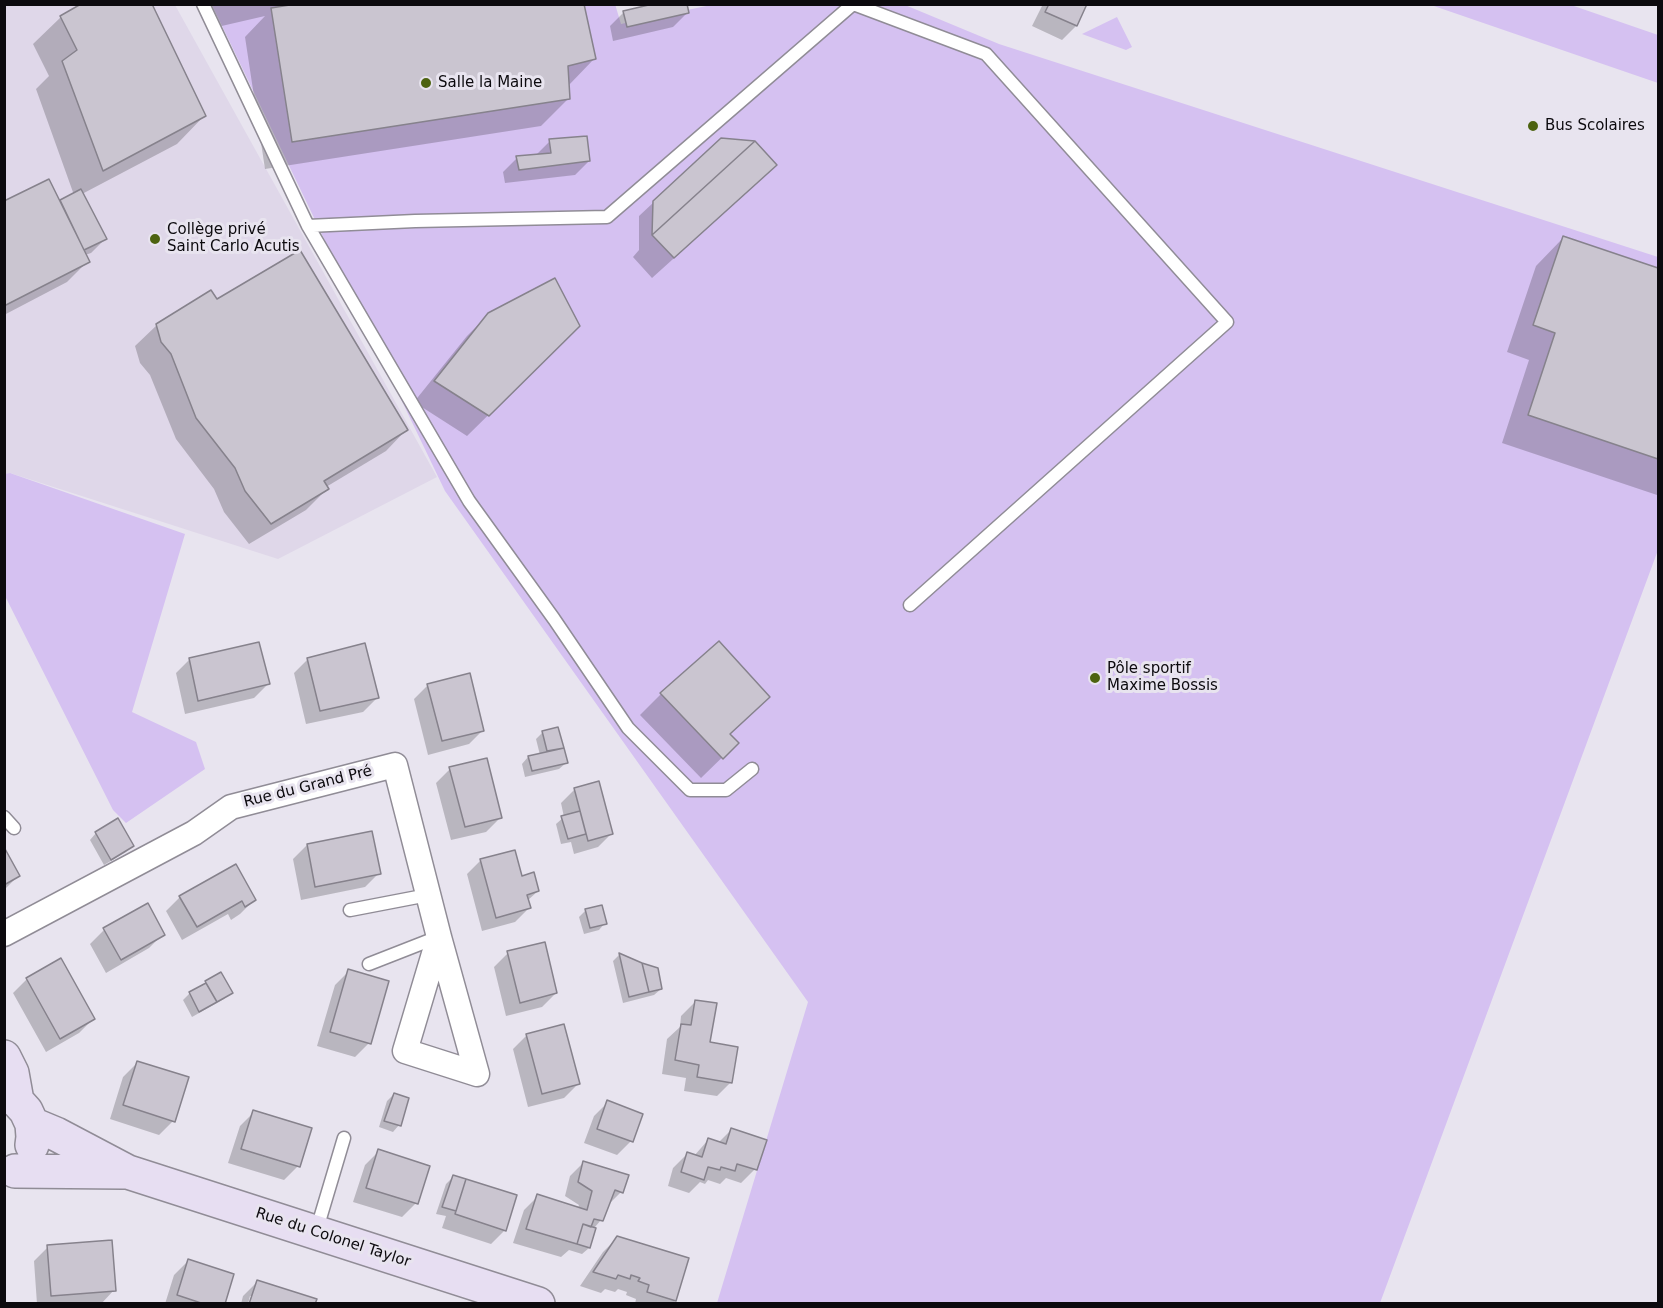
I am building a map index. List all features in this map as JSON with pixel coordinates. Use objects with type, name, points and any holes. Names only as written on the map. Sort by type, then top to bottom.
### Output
[{"type":"main road","points":[[4,1056],[12,1073],[18,1106],[33,1137],[31,1150],[25,1162],[8,1176]]},
{"type":"main road","name":"Rue du Colonel Taylor","points":[[18,1106],[56,1134],[128,1172],[535,1303]]},
{"type":"main road","name":"Rue du Colonel Taylor","points":[[8,1176],[128,1172]]},
{"type":"street","name":"Rue du Grand Pré","points":[[4,934],[194,833],[231,807],[395,765],[477,1074],[405,1051],[439,937]]},
{"type":"lane","points":[[203,4],[308,226],[469,501],[554,619],[628,728],[690,790],[726,790],[752,769]]},
{"type":"lane","points":[[308,226],[607,217],[853,4],[986,54],[1227,322],[910,605]]},
{"type":"lane","points":[[4,817],[14,828]]},
{"type":"lane","points":[[350,910],[428,896]]},
{"type":"lane","points":[[369,964],[439,937]]},
{"type":"lane","points":[[316,1232],[344,1138]]},
{"type":"shaded area","name":"Pôle sportif Maxime Bossis","points":[[615,4],[621,24],[711,5],[905,5],[999,44],[1658,257],[1658,550],[1380,1303],[717,1303],[808,1002],[445,491],[212,5]]},
{"type":"shaded area","name":"Collège privé Saint Carlo Acutis","points":[[5,5],[175,5],[437,477],[278,559],[10,473],[5,474]]},
{"type":"shaded area","points":[[1431,5],[1571,5],[1658,35],[1658,83]]},
{"type":"shaded area","points":[[1117,17],[1132,47],[1126,50],[1082,34]]},
{"type":"shaded area","points":[[10,473],[185,534],[132,712],[196,742],[205,769],[126,823],[113,810],[5,596],[4,474]]},
{"type":"building","points":[[81,4],[152,4],[206,116],[103,171],[62,61],[77,50],[60,16]]},
{"type":"building","name":"Salle la Maine","points":[[296,4],[584,4],[596,59],[568,66],[570,99],[292,142],[271,8]]},
{"type":"building","points":[[653,4],[687,4],[689,13],[627,27],[623,11]]},
{"type":"building","points":[[1049,4],[1087,4],[1077,26],[1045,12]]},
{"type":"building","points":[[587,136],[590,161],[519,170],[516,156],[551,153],[549,139]]},
{"type":"building","points":[[721,138],[755,141],[652,235],[653,201]]},
{"type":"building","points":[[755,141],[777,165],[674,258],[652,235]]},
{"type":"building","points":[[49,179],[90,262],[4,306],[4,201]]},
{"type":"building","points":[[81,189],[107,239],[84,250],[60,200]]},
{"type":"building","points":[[1563,236],[1658,268],[1658,459],[1528,415],[1555,333],[1533,325]]},
{"type":"building","points":[[300,250],[408,430],[324,481],[329,489],[271,524],[245,491],[235,468],[196,418],[171,354],[161,342],[156,324],[211,290],[217,299]]},
{"type":"building","points":[[555,278],[580,326],[489,416],[434,381],[488,313]]},
{"type":"building","points":[[719,641],[770,697],[730,734],[739,743],[723,759],[660,693]]},
{"type":"building","points":[[259,642],[270,684],[198,701],[189,658]]},
{"type":"building","points":[[365,643],[379,698],[320,711],[307,658]]},
{"type":"building","points":[[470,673],[484,731],[442,741],[427,684]]},
{"type":"building","points":[[558,727],[564,748],[547,751],[542,731]]},
{"type":"building","points":[[564,748],[568,763],[532,771],[528,756]]},
{"type":"building","points":[[487,758],[502,818],[465,827],[449,767]]},
{"type":"building","points":[[599,781],[613,834],[588,841],[574,788]]},
{"type":"building","points":[[580,811],[586,834],[568,839],[561,816]]},
{"type":"building","points":[[118,818],[134,846],[111,860],[95,832]]},
{"type":"building","points":[[372,831],[381,874],[315,887],[307,844]]},
{"type":"building","points":[[4,847],[20,876],[4,885]]},
{"type":"building","points":[[515,850],[522,876],[534,872],[539,891],[527,895],[531,908],[496,918],[480,859]]},
{"type":"building","points":[[236,864],[256,900],[245,907],[242,901],[197,927],[179,896]]},
{"type":"building","points":[[148,903],[165,935],[121,960],[103,928]]},
{"type":"building","points":[[602,905],[607,924],[590,928],[585,909]]},
{"type":"building","points":[[545,942],[557,993],[520,1003],[507,951]]},
{"type":"building","points":[[619,953],[642,963],[649,992],[629,997]]},
{"type":"building","points":[[61,958],[95,1019],[60,1039],[26,978]]},
{"type":"building","points":[[642,963],[658,968],[662,989],[649,992]]},
{"type":"building","points":[[348,969],[389,981],[371,1044],[330,1032]]},
{"type":"building","points":[[221,972],[233,993],[217,1002],[205,981]]},
{"type":"building","points":[[206,983],[217,1002],[199,1012],[189,992]]},
{"type":"building","points":[[695,1000],[717,1003],[710,1042],[738,1047],[732,1083],[697,1077],[699,1065],[675,1060],[681,1024],[691,1025]]},
{"type":"building","points":[[564,1024],[580,1084],[542,1094],[526,1034]]},
{"type":"building","points":[[137,1061],[189,1077],[175,1122],[123,1105]]},
{"type":"building","points":[[394,1093],[409,1098],[401,1126],[384,1121]]},
{"type":"building","points":[[607,1100],[643,1114],[633,1142],[597,1129]]},
{"type":"building","points":[[253,1110],[312,1128],[300,1167],[241,1149]]},
{"type":"building","points":[[731,1128],[767,1140],[757,1170],[737,1164],[735,1171],[721,1167],[720,1170],[708,1167],[704,1180],[681,1172],[687,1152],[702,1157],[708,1138],[726,1144]]},
{"type":"building","points":[[378,1149],[430,1166],[418,1204],[366,1188]]},
{"type":"building","points":[[583,1161],[629,1175],[623,1193],[615,1190],[603,1221],[594,1219],[591,1227],[583,1224],[577,1244],[526,1229],[537,1194],[587,1210],[592,1191],[578,1182]]},
{"type":"building","points":[[453,1175],[466,1179],[456,1211],[442,1207]]},
{"type":"building","points":[[466,1179],[517,1195],[506,1231],[455,1214]]},
{"type":"building","points":[[583,1224],[596,1228],[590,1248],[577,1244]]},
{"type":"building","points":[[617,1236],[689,1258],[676,1301],[647,1292],[649,1285],[638,1281],[640,1278],[631,1275],[630,1279],[618,1275],[616,1279],[593,1272]]},
{"type":"building","points":[[112,1240],[116,1291],[51,1296],[47,1245]]},
{"type":"building","points":[[188,1259],[234,1274],[225,1304],[204,1304],[177,1295]]},
{"type":"building","points":[[257,1280],[317,1299],[315,1304],[249,1304]]},
{"type":"place","name":"Salle la Maine","points":[[426,83]]},
{"type":"place","name":"Bus Scolaires","points":[[1533,126]]},
{"type":"place","name":"Collège privé Saint Carlo Acutis","points":[[155,239]]},
{"type":"place","name":"Pôle sportif Maxime Bossis","points":[[1095,678]]}]
